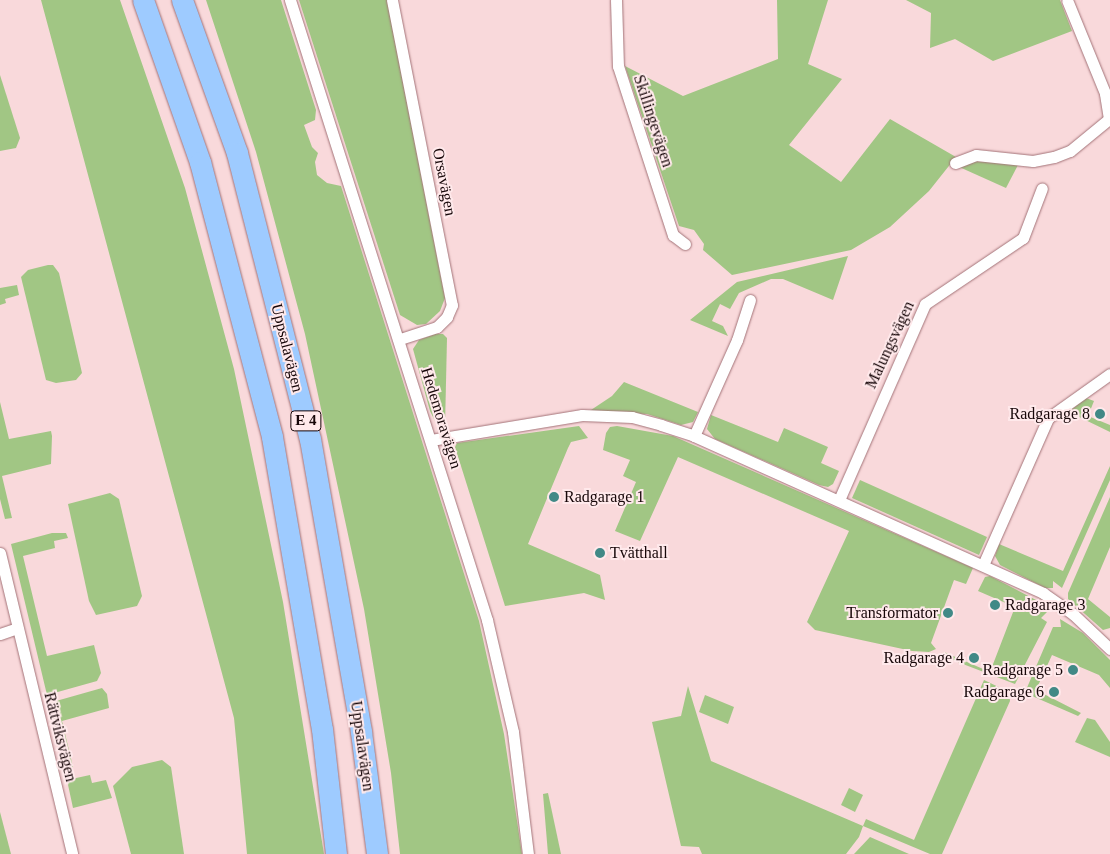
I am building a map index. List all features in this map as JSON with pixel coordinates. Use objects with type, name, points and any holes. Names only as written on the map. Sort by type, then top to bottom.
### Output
[{"type":"highway","name":"E 4","points":[[143,0],[200,162],[272,437],[322,729],[336,854]]},
{"type":"highway","name":"Uppsalavägen","points":[[182,0],[237,154],[310,439],[361,732],[377,854]]},
{"type":"street","name":"Hedemoravägen","points":[[290,0],[431,440],[496,657],[513,732],[528,854]]},
{"type":"street","name":"Orsavägen","points":[[392,0],[452,305],[447,317],[437,327],[399,339]]},
{"type":"street","name":"Skillingevägen","points":[[616,0],[618,66],[673,236],[685,244]]},
{"type":"street","points":[[955,163],[976,154],[1034,160],[1054,157],[1070,151],[1109,119],[1105,93],[1067,0]]},
{"type":"street","name":"Malungsvägen","points":[[839,500],[925,304],[1023,238],[1042,188]]},
{"type":"street","points":[[694,436],[737,340],[750,300]]},
{"type":"street","points":[[983,565],[1048,418],[1110,374]]},
{"type":"street","points":[[431,440],[600,414],[632,417],[694,436],[1043,593],[1073,614],[1110,649]]},
{"type":"street","name":"Rättviksvägen","points":[[0,553],[72,854]]},
{"type":"street","points":[[0,634],[17,628]]},
{"type":"green space","points":[[41,0],[120,0],[185,188],[234,369],[283,602],[324,854],[247,854],[234,718]]},
{"type":"green space","points":[[206,0],[281,0],[316,110],[315,120],[304,125],[312,147],[318,153],[315,162],[317,175],[327,183],[341,186],[479,621],[504,734],[522,854],[400,854],[391,773],[364,609],[305,334],[256,152]]},
{"type":"green space","points":[[299,0],[387,0],[445,298],[440,311],[426,324],[417,325],[400,315]]},
{"type":"green space","points":[[777,0],[828,0],[808,64],[842,79],[789,145],[841,182],[890,119],[956,157],[929,191],[890,227],[851,250],[732,275],[703,250],[704,244],[694,230],[679,226],[625,66],[683,96],[778,59]]},
{"type":"green space","points":[[906,0],[1060,0],[1072,31],[993,61],[955,39],[930,48],[931,13]]},
{"type":"green space","points":[[0,75],[20,138],[16,148],[0,151]]},
{"type":"green space","points":[[973,161],[1019,163],[1006,188],[957,166]]},
{"type":"green space","points":[[848,256],[833,300],[783,279],[771,279],[739,293],[730,309],[720,304],[712,321],[723,326],[728,336],[690,320],[737,282]]},
{"type":"green space","points":[[53,265],[59,273],[82,373],[76,380],[56,383],[46,380],[21,277],[28,270]]},
{"type":"green space","points":[[17,285],[19,295],[5,299],[6,303],[0,305],[0,288]]},
{"type":"green space","points":[[435,334],[443,334],[447,338],[445,427],[435,421],[430,411],[413,349],[419,340]]},
{"type":"green space","points":[[624,382],[698,412],[693,422],[681,425],[647,414],[588,412],[612,396]]},
{"type":"green space","points":[[1086,398],[1094,401],[1088,416],[1110,425],[1110,432],[1073,414],[1071,410]]},
{"type":"green space","points":[[0,402],[9,439],[51,431],[52,436],[51,464],[2,476],[12,518],[5,519],[0,499]]},
{"type":"green space","points":[[711,415],[778,442],[784,428],[828,447],[821,463],[839,471],[833,484],[828,487],[819,485],[715,439],[707,429]]},
{"type":"green space","points":[[579,426],[588,438],[571,442],[528,544],[600,575],[605,600],[584,593],[505,606],[455,447],[457,443]]},
{"type":"green space","points":[[617,426],[673,436],[973,568],[966,584],[954,580],[931,643],[936,649],[929,652],[912,651],[815,630],[807,622],[849,531],[678,457],[640,541],[615,531],[636,482],[623,476],[630,460],[603,450],[606,433],[610,427]]},
{"type":"green space","points":[[1110,466],[1110,480],[1062,588],[1053,581],[1053,588],[1045,588],[1000,565],[995,556],[999,544],[1063,571]]},
{"type":"green space","points":[[860,480],[987,537],[979,555],[852,498]]},
{"type":"green space","points":[[110,493],[119,499],[142,596],[137,606],[96,615],[89,601],[68,504]]},
{"type":"green space","points":[[1110,497],[1110,547],[1088,599],[1110,617],[1110,628],[1103,630],[1068,599],[1068,593]]},
{"type":"green space","points":[[52,533],[66,533],[68,538],[54,541],[55,548],[23,556],[47,656],[94,645],[101,673],[97,681],[47,695],[11,544]]},
{"type":"green space","points":[[990,576],[1038,601],[1047,612],[1041,618],[1047,622],[1015,684],[942,656],[944,652],[990,672],[1015,607],[978,591],[985,577]]},
{"type":"green space","points":[[1060,619],[1083,633],[1110,660],[1110,688],[1099,675],[1052,655],[1036,690],[1081,713],[1078,716],[1032,696],[1026,690],[1053,627],[1061,627]]},
{"type":"green space","points":[[984,680],[1009,692],[1010,701],[942,854],[930,854],[863,826],[866,819],[914,840]]},
{"type":"green space","points":[[688,686],[711,761],[863,826],[859,837],[846,854],[702,854],[699,847],[681,846],[652,722],[681,716]]},
{"type":"green space","points":[[102,688],[107,694],[109,708],[62,721],[73,767],[65,769],[49,703]]},
{"type":"green space","points":[[705,695],[734,707],[728,724],[699,712]]},
{"type":"green space","points":[[1087,718],[1095,720],[1110,742],[1110,757],[1075,742]]},
{"type":"green space","points":[[162,760],[171,767],[184,854],[131,854],[113,786],[132,767]]},
{"type":"green space","points":[[90,775],[92,783],[106,780],[112,798],[73,808],[67,780]]},
{"type":"green space","points":[[849,788],[863,795],[855,812],[841,805]]},
{"type":"green space","points":[[548,793],[561,854],[548,854],[543,794]]},
{"type":"green space","points":[[0,812],[11,854],[0,854]]},
{"type":"green space","points":[[870,837],[909,854],[854,854]]},
{"type":"place","name":"Radgarage 8","points":[[1100,414]]},
{"type":"place","name":"Radgarage 1","points":[[554,497]]},
{"type":"place","name":"Tvätthall","points":[[600,553]]},
{"type":"place","name":"Radgarage 3","points":[[995,605]]},
{"type":"place","name":"Transformator","points":[[948,613]]},
{"type":"place","name":"Radgarage 4","points":[[974,658]]},
{"type":"place","name":"Radgarage 5","points":[[1073,670]]},
{"type":"place","name":"Radgarage 6","points":[[1054,692]]}]
